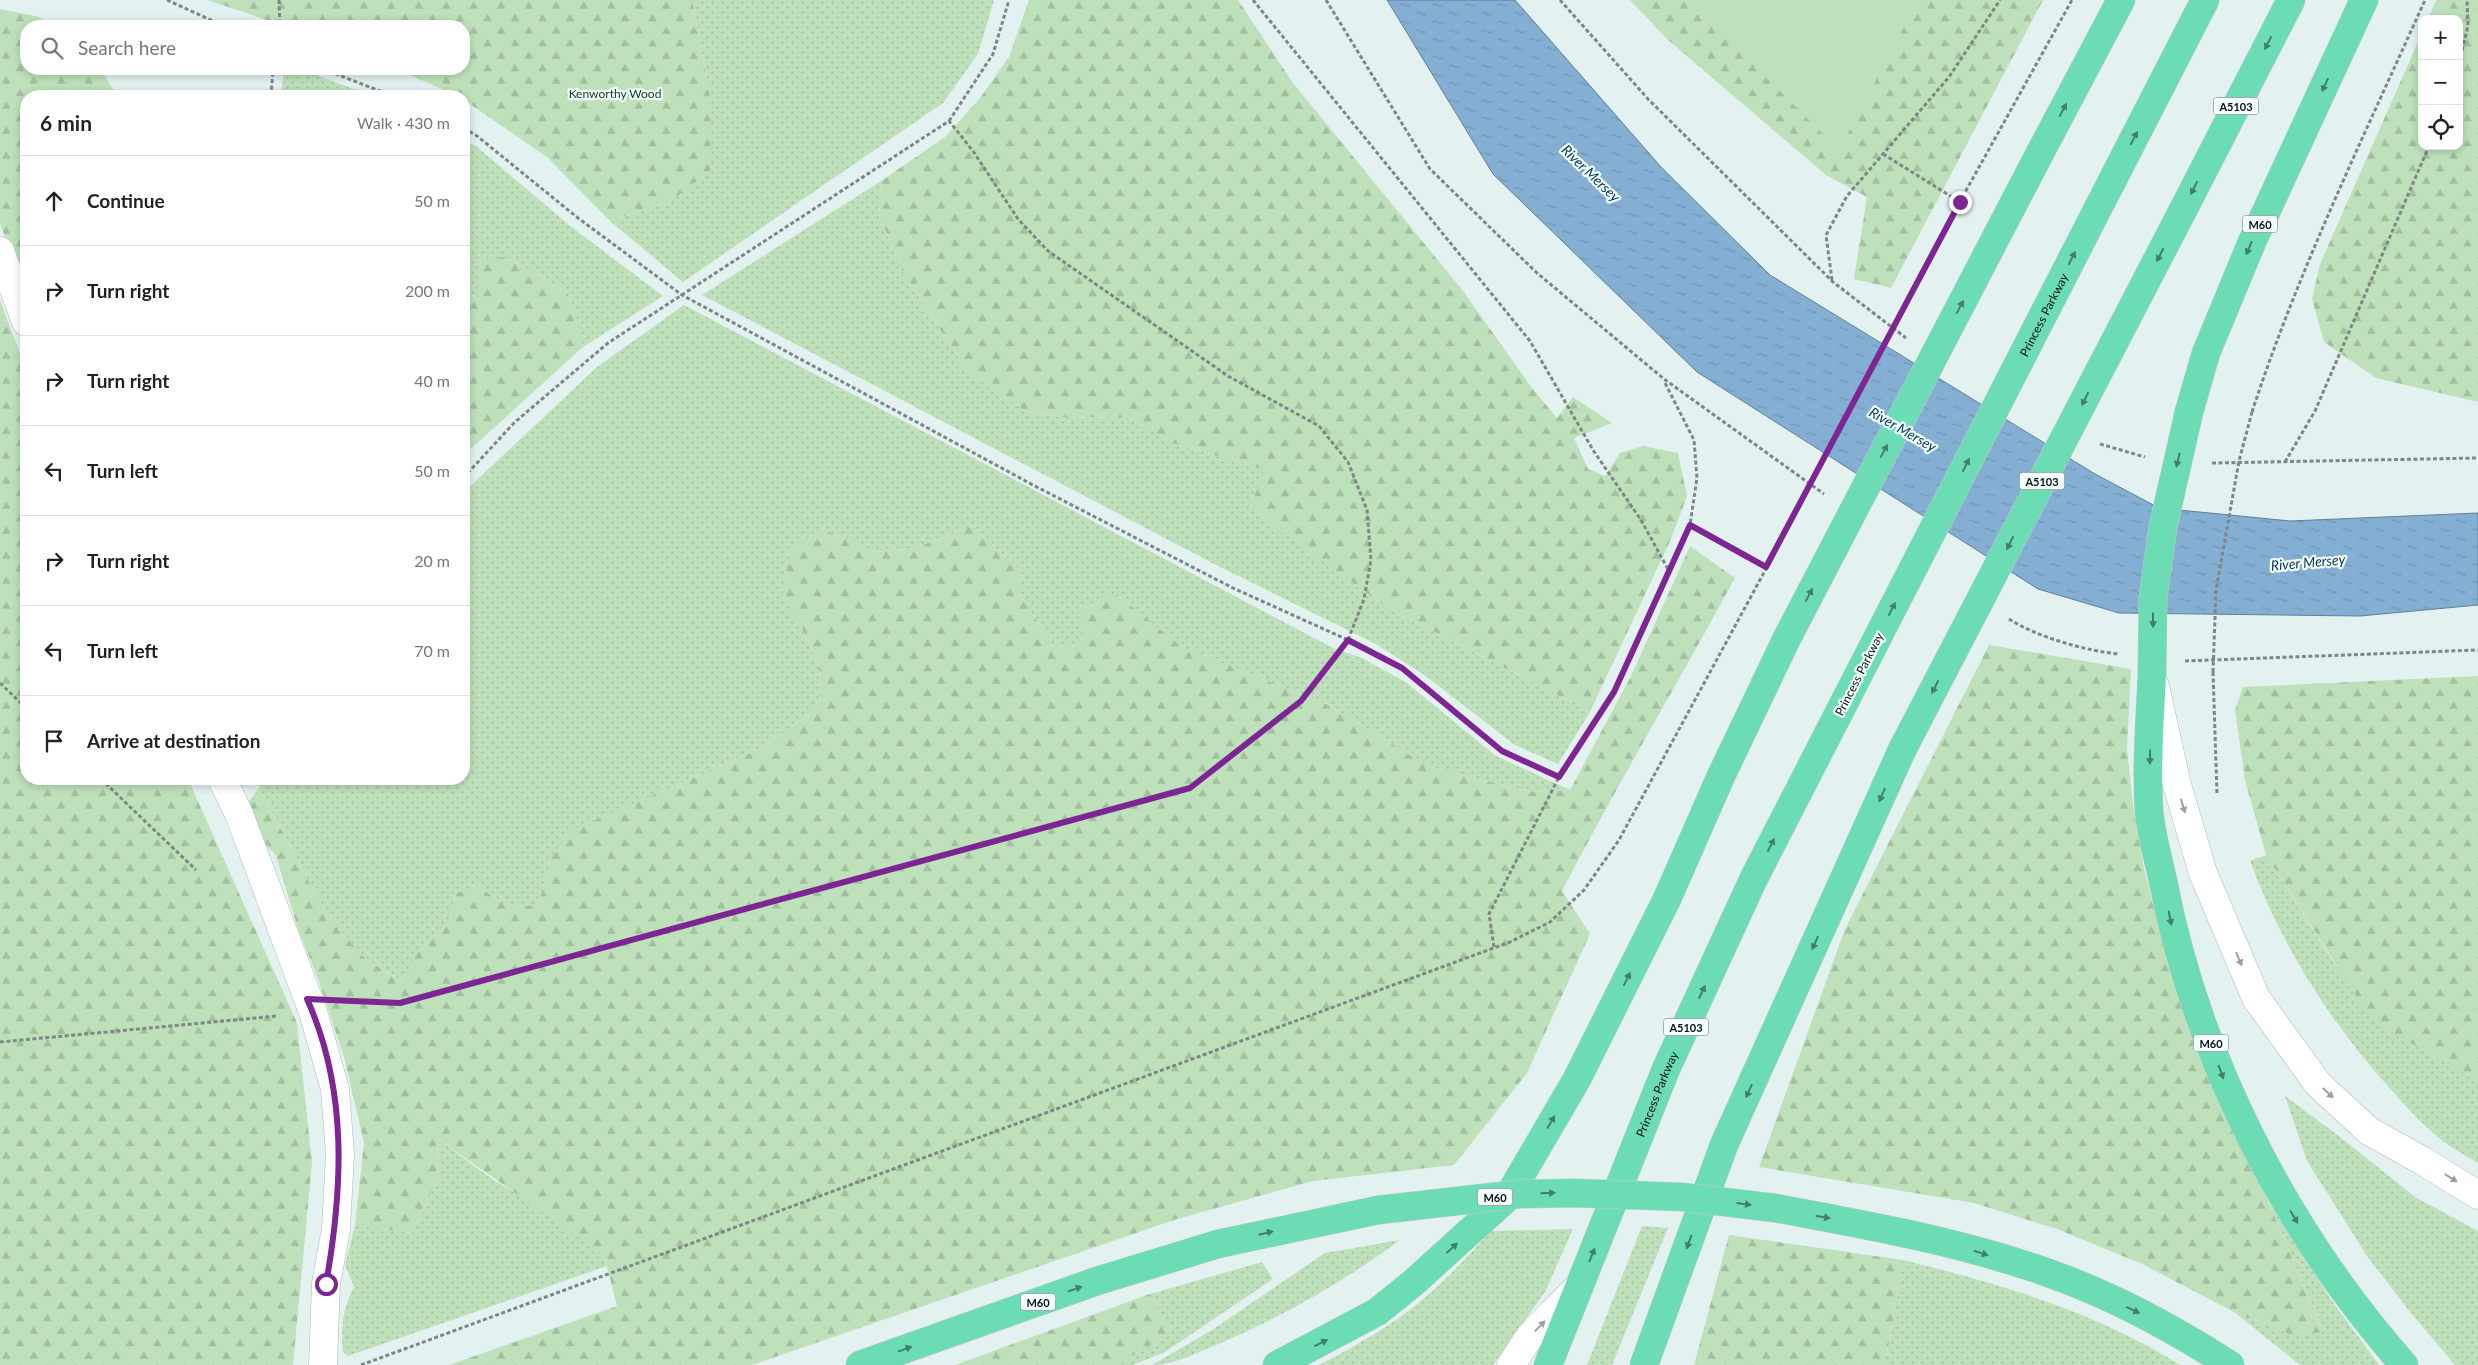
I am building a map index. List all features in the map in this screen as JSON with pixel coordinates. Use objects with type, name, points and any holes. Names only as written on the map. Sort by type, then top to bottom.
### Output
[{"type":"highway","points":[[1277,1365],[1377,1312],[1413,1284],[1508,1197],[1576,1079],[1667,899],[1721,776],[1787,638],[2121,0]]},
{"type":"highway","name":"Princess Parkway","points":[[1548,1365],[1670,1060],[1754,878],[2205,0]]},
{"type":"highway","name":"A5103","points":[[1644,1365],[1724,1145],[1902,750],[2291,0]]},
{"type":"highway","name":"M60","points":[[2364,0],[2252,242],[2206,353],[2189,412],[2163,527],[2153,598],[2149,811],[2174,936],[2223,1078],[2292,1215],[2337,1283],[2368,1324],[2404,1365]]},
{"type":"highway","name":"M60","points":[[860,1365],[1097,1281],[1218,1244],[1378,1210],[1519,1194],[1574,1193],[1682,1197],[1775,1208],[1881,1228],[1976,1251],[2062,1278],[2174,1329],[2230,1365]]},
{"type":"lane","points":[[0,251],[20,306]]},
{"type":"lane","points":[[2152,674],[2176,785],[2203,873],[2256,998],[2318,1084],[2369,1131],[2478,1195]]},
{"type":"lane","points":[[225,785],[239,814],[310,1006],[335,1089],[340,1154],[336,1229],[326,1284],[323,1365]]},
{"type":"lane","points":[[1511,1365],[1530,1336],[1580,1285]]},
{"type":"path","points":[[167,0],[211,20]]},
{"type":"path","points":[[279,0],[280,20]]},
{"type":"path","points":[[470,471],[516,422],[608,343],[877,170],[949,121],[993,54],[1009,0]]},
{"type":"path","points":[[1252,0],[1530,341],[1593,450],[1641,520],[1669,571]]},
{"type":"path","points":[[1326,0],[1430,169],[1537,273],[1664,379],[1694,440],[1697,478],[1690,525],[1614,692],[1559,777],[1489,914],[1494,947]]},
{"type":"path","points":[[1560,0],[1648,99],[1833,282],[1826,235],[1847,196],[1949,77],[2000,0]]},
{"type":"path","points":[[360,1365],[1494,947],[1550,922],[1584,890],[1619,840],[1780,543],[1953,214],[2072,0]]},
{"type":"path","points":[[2218,801],[2214,751],[2213,672],[2216,590],[2239,461],[2252,412],[2269,361],[2342,185],[2425,0]]},
{"type":"path","points":[[2460,60],[2468,26],[2467,0]]},
{"type":"path","points":[[271,90],[273,75]]},
{"type":"path","points":[[339,75],[377,90]]},
{"type":"path","points":[[0,1042],[310,1006],[400,1003],[1190,788],[1301,701],[1348,640],[1364,599],[1371,560],[1366,510],[1348,462],[1318,426],[1228,376],[1048,251],[1018,219],[973,151],[949,121]]},
{"type":"path","points":[[470,132],[578,218],[682,294],[1033,485],[1232,588],[1348,640],[1402,668],[1502,751],[1559,777]]},
{"type":"path","points":[[2427,150],[2315,412],[2285,463],[2478,458]]},
{"type":"path","points":[[1883,154],[1960,202]]},
{"type":"path","points":[[1690,525],[1766,567]]},
{"type":"path","points":[[2359,656],[2478,650]]},
{"type":"path","points":[[0,683],[20,702]]},
{"type":"path","points":[[107,785],[196,870]]},
{"type":"green space","name":"Kenworthy Wood","points":[[207,0],[692,0],[711,103],[710,171],[672,200],[610,221],[547,157],[470,104],[470,90],[444,90],[410,75],[470,75],[470,20],[267,20]]},
{"type":"green space","points":[[692,0],[994,0],[978,54],[943,103],[683,282],[610,221],[672,200],[711,103]]},
{"type":"green space","points":[[1029,0],[1238,0],[1293,83],[1463,291],[1532,388],[1557,418],[1573,397],[1612,423],[1574,438],[1588,469],[1605,476],[1620,453],[1643,446],[1678,453],[1687,496],[1671,539],[1590,712],[1386,607],[1250,509],[1264,469],[1175,444],[1131,418],[1062,417],[1027,412],[968,372],[904,273],[879,215],[881,181],[945,137],[980,98],[1009,57]]},
{"type":"green space","points":[[1630,0],[2043,0],[1891,288],[1854,279],[1867,197],[1826,175],[1667,39]]},
{"type":"green space","points":[[1689,0],[1918,0],[1826,175],[1827,138]]},
{"type":"green space","points":[[2436,0],[2478,0],[2478,402],[2376,378],[2324,342],[2312,299],[2320,264],[2418,42],[2418,150],[2463,150],[2463,15],[2430,15]]},
{"type":"green space","points":[[0,9],[40,17],[43,20],[20,20],[20,75],[105,75],[113,90],[20,90],[20,282],[0,223]]},
{"type":"green space","points":[[283,75],[316,75],[356,90],[282,90]]},
{"type":"green space","points":[[470,143],[476,146],[569,225],[663,296],[583,347],[567,291],[505,257],[478,286],[479,300],[470,292]]},
{"type":"green space","points":[[881,181],[879,215],[904,273],[968,372],[1027,412],[1062,417],[1131,418],[1175,444],[1265,469],[1250,508],[1386,607],[1590,712],[1558,764],[1515,745],[1423,674],[1374,643],[1220,567],[702,295]]},
{"type":"green space","points":[[505,257],[567,291],[583,347],[470,450],[470,293],[478,300],[478,262]]},
{"type":"green space","points":[[0,300],[20,354],[20,785],[191,785],[297,1023],[312,1163],[293,1365],[0,1365]]},
{"type":"green space","points":[[684,305],[1335,649],[1362,658],[1407,683],[1496,756],[1570,790],[1531,792],[1430,767],[1328,705],[1181,647],[1115,593],[1082,645],[1054,647],[1019,594],[1019,569],[972,526],[915,548],[875,552],[821,528],[782,597],[801,627],[819,666],[821,705],[764,747],[626,807],[550,861],[538,906],[507,906],[479,887],[455,893],[450,922],[415,955],[405,983],[366,959],[328,917],[259,788],[260,785],[470,785],[470,486],[597,367]]},
{"type":"green space","points":[[972,526],[1019,569],[1019,594],[1054,647],[1082,645],[1082,609],[1115,593],[1182,647],[1328,705],[1430,767],[1531,792],[1570,790],[1631,676],[1690,546],[1735,578],[1562,891],[1590,934],[1527,1073],[1454,1165],[1313,1181],[1177,1219],[752,1365],[449,1365],[617,1306],[604,1255],[438,1139],[439,1176],[412,1233],[355,1225],[364,1143],[344,1057],[318,979],[298,929],[276,856],[239,814],[259,788],[328,917],[366,959],[404,983],[415,955],[450,922],[455,893],[479,887],[507,906],[538,906],[550,861],[568,832],[764,747],[821,705],[819,666],[801,627],[782,597],[791,549],[821,528],[875,552],[915,548]]},
{"type":"green space","points":[[1989,645],[2131,669],[2127,749],[2133,804],[2144,869],[2163,943],[2213,1084],[2268,1201],[2323,1332],[2294,1336],[2234,1312],[2142,1264],[2057,1229],[1974,1203],[1759,1167],[1845,929]]},
{"type":"green space","points":[[2478,676],[2478,1081],[2372,1021],[2266,855],[2245,780],[2235,710],[2243,687]]},
{"type":"green space","points":[[2266,855],[2336,966],[2478,1081],[2478,1163],[2444,1142],[2412,1112],[2365,1059],[2325,1006],[2276,921],[2250,861]]},
{"type":"green space","points":[[2285,1096],[2339,1136],[2415,1197],[2478,1231],[2478,1365],[2455,1365],[2410,1312],[2367,1256],[2307,1161]]},
{"type":"green space","points":[[438,1139],[488,1176],[553,1217],[604,1255],[607,1266],[348,1356],[343,1352],[342,1326],[347,1303],[354,1287],[345,1265],[355,1225],[412,1233],[439,1176]]},
{"type":"green space","points":[[2268,1201],[2332,1301],[2379,1365],[2300,1365],[2234,1312],[2294,1335],[2323,1331]]},
{"type":"green space","points":[[1642,1226],[1668,1228],[1612,1365],[1587,1365]]},
{"type":"green space","points":[[1573,1229],[1545,1292],[1493,1365],[1319,1365],[1389,1325],[1412,1309],[1447,1277],[1491,1231]]},
{"type":"green space","points":[[1729,1235],[1903,1260],[1885,1365],[1694,1365]]},
{"type":"green space","points":[[1400,1240],[1356,1271],[1310,1299],[1263,1324],[1184,1359],[1152,1365],[1212,1330],[1325,1253]]},
{"type":"green space","points":[[1903,1260],[1976,1279],[2046,1301],[2114,1329],[2180,1365],[1885,1365]]},
{"type":"green space","points":[[1262,1262],[1273,1279],[1165,1352],[1133,1365],[1115,1365],[1172,1334],[1150,1294]]},
{"type":"green space","points":[[1150,1294],[1172,1334],[1115,1365],[955,1365]]},
{"type":"water","name":"River Mersey","points":[[1387,0],[1515,0],[1661,167],[1770,275],[2095,474],[2159,508],[2290,521],[2478,513],[2478,605],[2360,616],[2119,613],[2038,589],[1697,372],[1493,174]]},
{"type":"route","points":[[326,1284],[336,1229],[340,1154],[335,1089],[313,1012],[307,999],[400,1003],[1190,788],[1301,701],[1348,640],[1402,668],[1502,751],[1559,777],[1614,692],[1690,525],[1766,567],[1960,202]]}]
